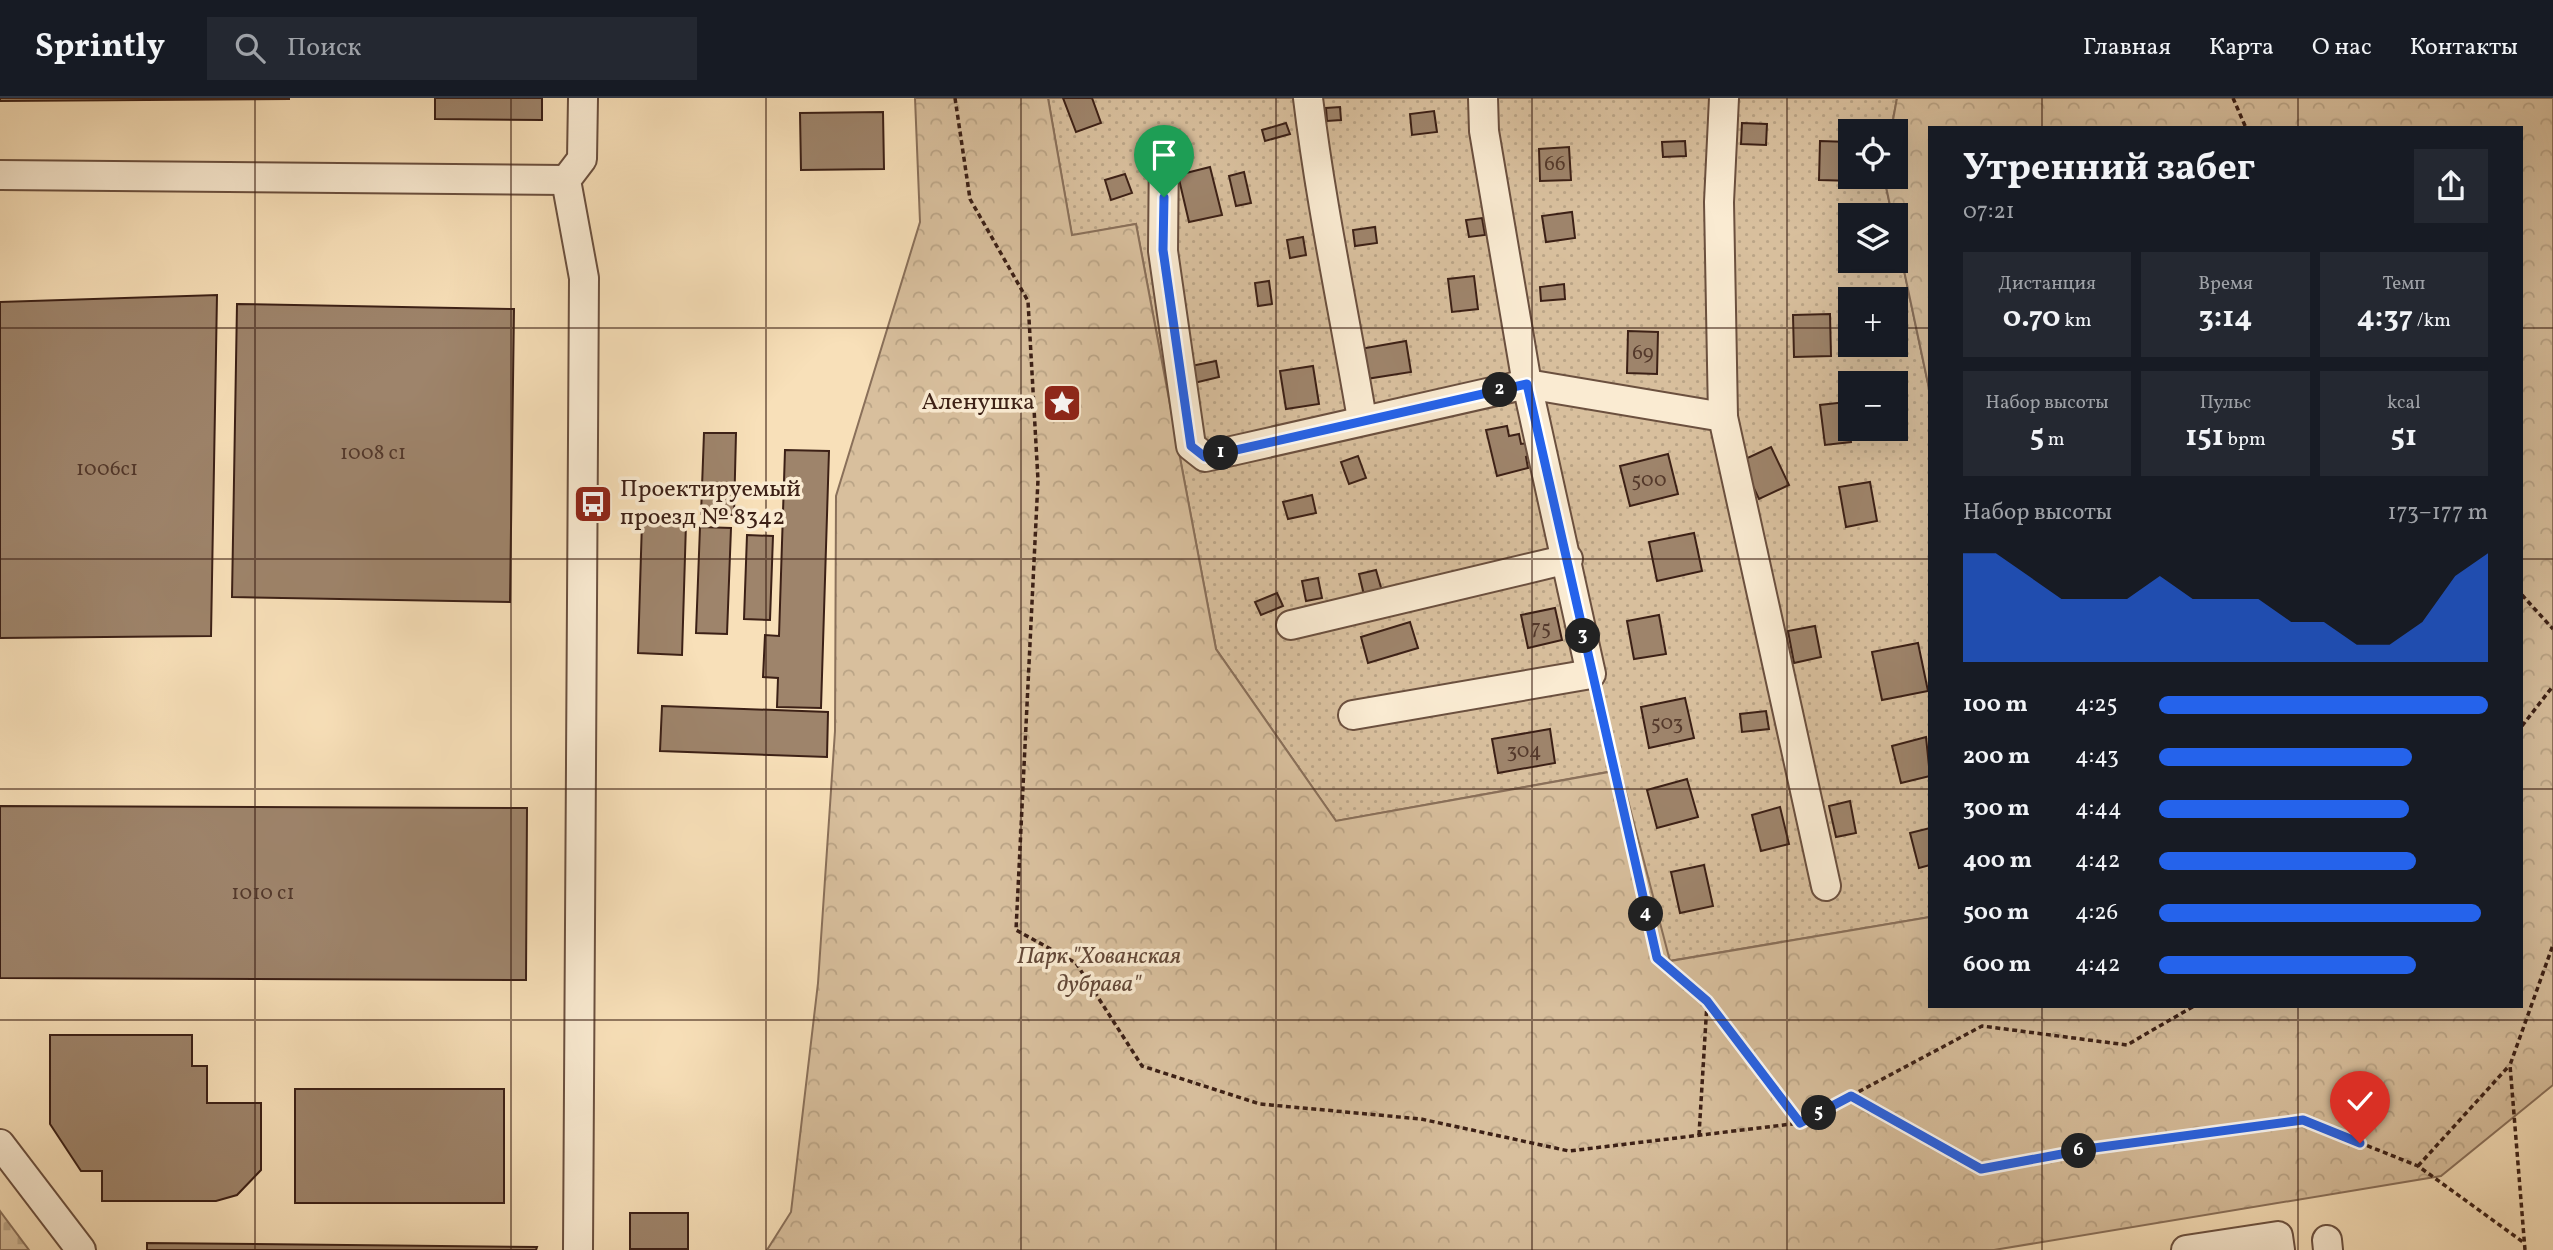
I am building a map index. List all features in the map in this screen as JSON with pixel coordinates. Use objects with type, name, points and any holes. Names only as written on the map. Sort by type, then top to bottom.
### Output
[{"type":"street","points":[[578,1250],[584,278],[566,180],[582,159],[583,98]]},
{"type":"street","points":[[1308,98],[1318,177],[1362,419]]},
{"type":"street","points":[[1353,715],[1591,674],[1568,559],[1527,384],[1484,131],[1483,98]]},
{"type":"street","points":[[1724,98],[1719,202],[1723,417],[1826,886]]},
{"type":"street","points":[[1164,144],[1163,250],[1191,446],[1205,457],[1362,419],[1527,384],[1723,417]]},
{"type":"street","points":[[0,175],[566,180]]},
{"type":"street","points":[[1291,625],[1568,559]]},
{"type":"street","points":[[0,1144],[81,1250]]},
{"type":"street","points":[[2186,1250],[2278,1236],[2280,1250]]},
{"type":"path","points":[[955,98],[970,199],[1028,301],[1038,480],[1016,930],[1076,963],[1142,1066],[1260,1104],[1420,1119],[1569,1151],[1800,1123],[1982,1026],[2127,1045],[2190,1008]]},
{"type":"path","points":[[2233,98],[2245,126]]},
{"type":"path","points":[[2523,596],[2553,629]]},
{"type":"path","points":[[1591,674],[1657,958],[1707,1001],[1800,1123]]},
{"type":"path","points":[[2523,725],[2553,686]]},
{"type":"path","points":[[2418,1166],[2510,1065],[2553,945]]},
{"type":"path","points":[[1699,1135],[1707,1001]]},
{"type":"path","points":[[2510,1065],[2525,1250]]},
{"type":"path","points":[[1851,1096],[1981,1169],[2094,1148],[2303,1120],[2418,1166],[2523,1242]]},
{"type":"green space","name":"Парк \"Хованская дубрава\"","points":[[915,98],[1048,98],[1072,235],[1136,224],[1216,649],[1336,821],[1620,770],[1670,961],[1928,917],[1928,1008],[2523,1008],[2523,126],[1928,126],[1928,384],[1905,273],[1908,273],[1908,203],[1889,203],[1887,189],[1908,189],[1908,119],[1893,119],[1897,98],[2553,98],[2553,1085],[2441,1176],[1994,1250],[767,1250],[791,1212],[818,983],[835,731],[836,496],[920,222]]},
{"type":"green space","points":[[1048,98],[1897,98],[1893,119],[1838,119],[1838,189],[1887,189],[1889,203],[1838,203],[1838,273],[1905,273],[1908,287],[1838,287],[1838,357],[1908,357],[1908,289],[1928,384],[1928,917],[1669,961],[1619,770],[1336,821],[1216,649],[1136,224],[1072,236]]},
{"type":"green space","points":[[0,1211],[29,1250],[0,1250]]},
{"type":"building","points":[[0,98],[289,98],[289,99],[0,101]]},
{"type":"building","points":[[435,98],[542,98],[542,120],[435,119]]},
{"type":"building","points":[[1063,98],[1092,98],[1101,123],[1076,132]]},
{"type":"building","points":[[1340,107],[1341,120],[1327,121],[1326,108]]},
{"type":"building","points":[[1434,111],[1437,132],[1412,135],[1410,114]]},
{"type":"building","points":[[883,112],[884,169],[801,170],[800,113]]},
{"type":"building","points":[[1286,123],[1290,134],[1265,141],[1262,130]]},
{"type":"building","points":[[1742,123],[1767,124],[1766,145],[1741,144]]},
{"type":"building","points":[[1685,141],[1686,156],[1663,157],[1662,142]]},
{"type":"building","points":[[1820,141],[1838,142],[1838,181],[1819,180]]},
{"type":"building","points":[[1569,147],[1571,180],[1540,181],[1539,149]]},
{"type":"building","points":[[1210,167],[1222,215],[1189,222],[1178,175]]},
{"type":"building","points":[[1244,172],[1251,203],[1236,206],[1229,176]]},
{"type":"building","points":[[1125,174],[1132,193],[1111,200],[1105,180]]},
{"type":"building","points":[[1572,212],[1575,238],[1546,242],[1542,216]]},
{"type":"building","points":[[1482,218],[1485,235],[1469,237],[1466,220]]},
{"type":"building","points":[[1375,227],[1377,243],[1355,246],[1353,230]]},
{"type":"building","points":[[1303,237],[1306,255],[1290,258],[1287,240]]},
{"type":"building","points":[[1474,276],[1478,309],[1452,312],[1448,279]]},
{"type":"building","points":[[1269,281],[1272,304],[1258,306],[1255,283]]},
{"type":"building","points":[[1564,284],[1565,299],[1541,301],[1540,287]]},
{"type":"building","points":[[217,295],[211,636],[0,638],[0,302]]},
{"type":"building","points":[[237,304],[514,309],[510,602],[232,597]]},
{"type":"building","points":[[1830,314],[1831,356],[1794,357],[1793,315]]},
{"type":"building","points":[[1628,331],[1658,332],[1657,374],[1627,373]]},
{"type":"building","points":[[1406,341],[1411,372],[1366,379],[1360,349]]},
{"type":"building","points":[[1216,361],[1219,377],[1194,383],[1191,366]]},
{"type":"building","points":[[1313,366],[1319,404],[1286,409],[1280,371]]},
{"type":"building","points":[[1838,403],[1838,441],[1851,442],[1825,445],[1820,405]]},
{"type":"building","points":[[1507,426],[1509,436],[1519,434],[1521,444],[1528,443],[1531,455],[1526,457],[1528,468],[1497,476],[1486,430]]},
{"type":"building","points":[[704,433],[736,433],[734,515],[701,514]]},
{"type":"building","points":[[1771,447],[1789,485],[1759,499],[1741,461]]},
{"type":"building","points":[[785,450],[829,451],[821,708],[777,707],[778,678],[763,677],[765,635],[779,636]]},
{"type":"building","points":[[1668,454],[1678,494],[1630,506],[1620,466]]},
{"type":"building","points":[[1358,456],[1366,478],[1349,484],[1341,462]]},
{"type":"building","points":[[1870,482],[1877,521],[1846,527],[1839,487]]},
{"type":"building","points":[[1312,495],[1316,513],[1288,519],[1283,502]]},
{"type":"building","points":[[642,521],[686,523],[682,655],[638,653]]},
{"type":"building","points":[[700,527],[731,528],[727,634],[696,633]]},
{"type":"building","points":[[1694,533],[1702,571],[1657,581],[1649,542]]},
{"type":"building","points":[[747,535],[773,536],[770,620],[744,619]]},
{"type":"building","points":[[1376,570],[1382,591],[1364,595],[1359,574]]},
{"type":"building","points":[[1318,578],[1322,598],[1306,601],[1302,581]]},
{"type":"building","points":[[1277,593],[1283,606],[1261,615],[1255,602]]},
{"type":"building","points":[[1555,608],[1562,640],[1528,648],[1521,615]]},
{"type":"building","points":[[1659,615],[1666,654],[1634,659],[1627,621]]},
{"type":"building","points":[[1410,622],[1418,648],[1368,663],[1361,637]]},
{"type":"building","points":[[1815,626],[1821,657],[1794,663],[1788,631]]},
{"type":"building","points":[[1918,643],[1928,691],[1882,700],[1872,652]]},
{"type":"building","points":[[1685,698],[1694,738],[1649,748],[1641,707]]},
{"type":"building","points":[[662,706],[828,712],[827,757],[660,751]]},
{"type":"building","points":[[1766,711],[1769,729],[1742,732],[1740,714]]},
{"type":"building","points":[[1550,729],[1555,763],[1498,773],[1492,739]]},
{"type":"building","points":[[1926,737],[1928,776],[1901,783],[1892,746]]},
{"type":"building","points":[[1687,779],[1698,817],[1657,828],[1647,790]]},
{"type":"building","points":[[1850,801],[1856,833],[1836,837],[1829,806]]},
{"type":"building","points":[[0,806],[527,808],[526,980],[0,978]]},
{"type":"building","points":[[1780,807],[1789,844],[1761,851],[1752,815]]},
{"type":"building","points":[[1928,828],[1928,866],[1919,868],[1910,833]]},
{"type":"building","points":[[1704,865],[1713,906],[1680,913],[1671,872]]},
{"type":"building","points":[[50,1035],[192,1035],[192,1066],[207,1066],[207,1103],[261,1103],[261,1170],[237,1195],[216,1201],[102,1201],[102,1171],[81,1171],[50,1124]]},
{"type":"building","points":[[295,1089],[504,1089],[504,1203],[295,1203]]},
{"type":"building","points":[[630,1213],[688,1213],[688,1249],[630,1249]]},
{"type":"building","points":[[147,1243],[537,1247],[536,1250],[147,1250]]},
{"type":"place","name":"Аленушка","points":[[1062,403]]},
{"type":"place","name":"Проектируемый проезд № 8342","points":[[593,504]]},
{"type":"route","points":[[1164,197],[1163,250],[1191,446],[1205,457],[1362,419],[1527,384],[1568,559],[1624,822],[1657,958],[1707,1001],[1800,1123],[1851,1096],[1981,1169],[2094,1148],[2303,1120],[2360,1143]]}]
